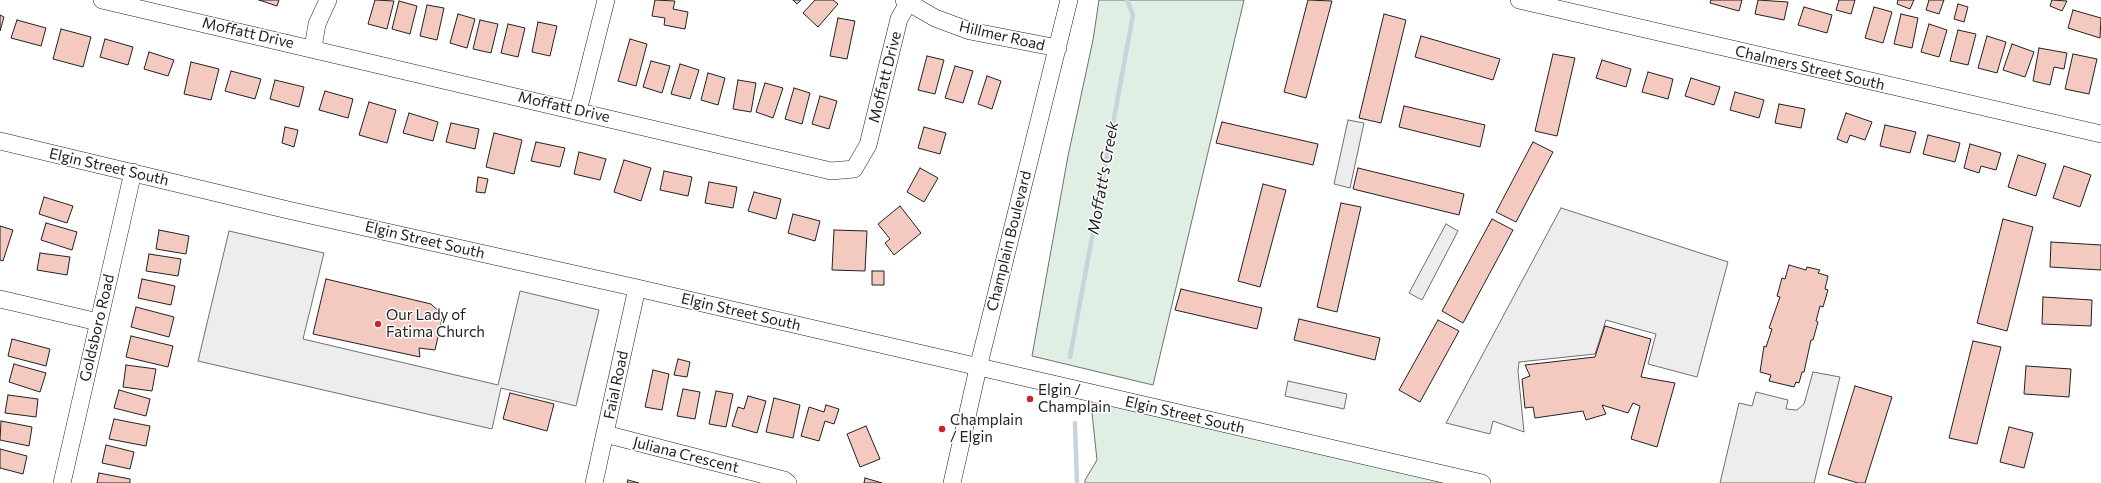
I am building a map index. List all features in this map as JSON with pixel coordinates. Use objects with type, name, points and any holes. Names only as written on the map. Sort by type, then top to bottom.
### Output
[{"type":"street","name":"Moffatt Drive","points":[[102,0],[123,2],[831,171],[854,169],[868,145],[899,19],[906,2]]},
{"type":"street","points":[[313,48],[317,24],[328,0]]},
{"type":"street","points":[[578,111],[606,0]]},
{"type":"street","name":"Champlain Boulevard","points":[[952,483],[978,368],[1069,0]]},
{"type":"street","name":"Chalmers Street South","points":[[1519,0],[2101,134]]},
{"type":"street","name":"Hillmer Road","points":[[906,2],[935,18],[970,31],[1058,48]]},
{"type":"street","name":"Elgin Street South","points":[[0,141],[295,212],[637,288],[978,368],[1482,483]]},
{"type":"street","name":"Goldsboro Road","points":[[62,483],[133,172]]},
{"type":"street","name":"Faial Road","points":[[594,483],[637,288]]},
{"type":"street","points":[[0,299],[98,322]]},
{"type":"street","name":"Juliana Crescent","points":[[605,434],[784,480],[788,483]]},
{"type":"green space","points":[[1099,0],[1244,0],[1153,385],[1032,356],[1068,156],[1093,40]]},
{"type":"green space","points":[[1090,394],[1476,483],[1085,483],[1085,480],[1097,460]]},
{"type":"shaded area","points":[[1348,120],[1364,123],[1350,188],[1334,184]]},
{"type":"shaded area","points":[[1561,208],[1728,262],[1697,377],[1648,364],[1656,334],[1606,320],[1595,354],[1519,362],[1518,371],[1524,432],[1493,421],[1490,434],[1446,423]]},
{"type":"shaded area","points":[[1446,224],[1458,231],[1422,300],[1409,293]]},
{"type":"shaded area","points":[[229,231],[324,253],[303,339],[498,385],[520,291],[599,310],[576,406],[501,388],[492,429],[198,361]]},
{"type":"shaded area","points":[[1813,372],[1840,377],[1814,483],[1720,483],[1739,403],[1752,406],[1756,392],[1788,400],[1786,409],[1797,410],[1804,404]]},
{"type":"shaded area","points":[[1288,381],[1347,394],[1344,409],[1285,396]]},
{"type":"building","points":[[259,0],[279,0],[277,6]]},
{"type":"building","points":[[375,0],[394,1],[387,29],[368,24]]},
{"type":"building","points":[[655,0],[675,1],[673,9],[688,12],[685,29],[664,25],[665,18],[652,16]]},
{"type":"building","points":[[793,0],[801,0],[797,4]]},
{"type":"building","points":[[815,0],[833,0],[838,4],[818,27],[803,13]]},
{"type":"building","points":[[1308,0],[1332,1],[1306,98],[1284,92]]},
{"type":"building","points":[[1711,0],[1742,0],[1739,11],[1710,3]]},
{"type":"building","points":[[1758,0],[1788,2],[1784,20],[1755,14]]},
{"type":"building","points":[[1839,0],[1855,0],[1851,14],[1836,10]]},
{"type":"building","points":[[1898,0],[1914,0],[1910,9],[1897,4]]},
{"type":"building","points":[[1929,0],[1944,0],[1939,14],[1926,10]]},
{"type":"building","points":[[2052,0],[2067,1],[2062,11],[2050,6]]},
{"type":"building","points":[[399,1],[417,6],[410,34],[392,29]]},
{"type":"building","points":[[1958,4],[1968,7],[1964,22],[1954,19]]},
{"type":"building","points":[[427,5],[444,8],[437,40],[420,36]]},
{"type":"building","points":[[1804,7],[1832,15],[1827,33],[1798,25]]},
{"type":"building","points":[[1874,7],[1892,12],[1883,43],[1865,38]]},
{"type":"building","points":[[2073,10],[2101,18],[2100,38],[2068,28]]},
{"type":"building","points":[[458,14],[475,19],[467,48],[450,43]]},
{"type":"building","points":[[1384,14],[1406,20],[1381,123],[1359,118]]},
{"type":"building","points":[[1901,14],[1918,18],[1912,48],[1894,44]]},
{"type":"building","points":[[0,15],[4,17],[0,31]]},
{"type":"building","points":[[838,18],[855,21],[847,59],[830,56]]},
{"type":"building","points":[[17,20],[46,28],[41,46],[11,38]]},
{"type":"building","points":[[480,20],[498,24],[491,53],[473,49]]},
{"type":"building","points":[[538,22],[557,26],[550,56],[532,52]]},
{"type":"building","points":[[508,24],[525,28],[518,57],[501,53]]},
{"type":"building","points":[[1929,24],[1947,30],[1939,57],[1921,52]]},
{"type":"building","points":[[61,29],[91,37],[83,67],[53,59]]},
{"type":"building","points":[[1958,30],[1976,34],[1968,65],[1950,61]]},
{"type":"building","points":[[1421,36],[1500,59],[1493,80],[1415,57]]},
{"type":"building","points":[[1987,36],[2006,42],[1997,73],[1978,68]]},
{"type":"building","points":[[105,39],[133,47],[128,65],[100,57]]},
{"type":"building","points":[[630,39],[647,44],[636,86],[618,81]]},
{"type":"building","points":[[2012,44],[2034,52],[2025,77],[2003,70]]},
{"type":"building","points":[[2039,48],[2067,53],[2064,69],[2054,67],[2050,85],[2033,81]]},
{"type":"building","points":[[149,52],[174,60],[168,76],[144,69]]},
{"type":"building","points":[[1553,54],[1575,58],[1557,136],[1535,131]]},
{"type":"building","points":[[2073,54],[2097,59],[2089,94],[2065,89]]},
{"type":"building","points":[[927,56],[944,60],[935,94],[918,90]]},
{"type":"building","points":[[1602,60],[1631,69],[1626,87],[1596,78]]},
{"type":"building","points":[[651,61],[670,66],[662,93],[643,87]]},
{"type":"building","points":[[191,62],[219,69],[211,100],[184,94]]},
{"type":"building","points":[[680,64],[699,70],[690,99],[671,94]]},
{"type":"building","points":[[955,66],[973,71],[963,103],[945,98]]},
{"type":"building","points":[[231,71],[261,79],[255,99],[225,91]]},
{"type":"building","points":[[1648,72],[1673,79],[1668,99],[1642,92]]},
{"type":"building","points":[[708,73],[725,78],[718,105],[701,100]]},
{"type":"building","points":[[987,76],[1001,81],[992,109],[978,104]]},
{"type":"building","points":[[1691,78],[1720,87],[1714,105],[1685,96]]},
{"type":"building","points":[[275,80],[304,87],[299,107],[270,99]]},
{"type":"building","points":[[738,80],[756,83],[751,112],[733,109]]},
{"type":"building","points":[[765,83],[783,88],[773,118],[756,112]]},
{"type":"building","points":[[794,88],[810,93],[802,124],[785,119]]},
{"type":"building","points":[[325,91],[353,99],[348,118],[319,110]]},
{"type":"building","points":[[1735,92],[1764,100],[1759,118],[1730,110]]},
{"type":"building","points":[[820,96],[837,101],[829,129],[812,124]]},
{"type":"building","points":[[369,102],[396,110],[387,143],[359,135]]},
{"type":"building","points":[[1779,104],[1805,109],[1801,128],[1775,123]]},
{"type":"building","points":[[1404,106],[1485,125],[1480,147],[1399,127]]},
{"type":"building","points":[[409,113],[438,122],[433,141],[403,133]]},
{"type":"building","points":[[1846,113],[1872,122],[1865,140],[1850,135],[1847,143],[1837,139]]},
{"type":"building","points":[[1222,122],[1318,144],[1313,165],[1216,143]]},
{"type":"building","points":[[451,123],[479,129],[475,149],[446,142]]},
{"type":"building","points":[[1885,125],[1916,132],[1910,153],[1880,146]]},
{"type":"building","points":[[285,127],[298,130],[294,147],[282,143]]},
{"type":"building","points":[[924,127],[946,133],[940,154],[918,148]]},
{"type":"building","points":[[494,133],[522,140],[514,174],[486,167]]},
{"type":"building","points":[[1928,135],[1960,143],[1955,162],[1923,154]]},
{"type":"building","points":[[536,142],[565,148],[560,167],[531,161]]},
{"type":"building","points":[[1533,142],[1553,152],[1516,222],[1496,212]]},
{"type":"building","points":[[1970,144],[2001,153],[1996,170],[1981,166],[1979,173],[1964,168]]},
{"type":"building","points":[[579,152],[606,159],[600,180],[574,174]]},
{"type":"building","points":[[2018,155],[2046,164],[2036,196],[2008,187]]},
{"type":"building","points":[[624,160],[651,168],[641,201],[614,192]]},
{"type":"building","points":[[2064,166],[2091,175],[2080,207],[2053,198]]},
{"type":"building","points":[[920,168],[938,178],[924,202],[907,192]]},
{"type":"building","points":[[1358,168],[1464,194],[1459,215],[1353,189]]},
{"type":"building","points":[[664,171],[692,177],[688,196],[660,190]]},
{"type":"building","points":[[478,177],[488,179],[485,193],[476,192]]},
{"type":"building","points":[[709,182],[737,187],[733,208],[705,203]]},
{"type":"building","points":[[1263,184],[1286,190],[1260,287],[1238,281]]},
{"type":"building","points":[[754,192],[781,199],[776,219],[748,211]]},
{"type":"building","points":[[44,197],[73,206],[67,223],[39,214]]},
{"type":"building","points":[[1341,203],[1361,207],[1337,312],[1317,307]]},
{"type":"building","points":[[900,206],[921,233],[894,255],[885,243],[890,239],[878,224]]},
{"type":"building","points":[[793,214],[820,221],[815,241],[788,233]]},
{"type":"building","points":[[1492,219],[1513,230],[1463,323],[1442,311]]},
{"type":"building","points":[[2003,219],[2033,227],[2007,331],[1977,323]]},
{"type":"building","points":[[46,223],[77,232],[72,250],[41,240]]},
{"type":"building","points":[[0,226],[13,230],[3,261],[0,260]]},
{"type":"building","points":[[159,230],[189,236],[186,254],[156,249]]},
{"type":"building","points":[[834,230],[867,231],[865,271],[832,270]]},
{"type":"building","points":[[2051,242],[2101,245],[2101,270],[2050,267]]},
{"type":"building","points":[[40,253],[70,257],[67,275],[37,270]]},
{"type":"building","points":[[149,254],[181,259],[178,276],[146,271]]},
{"type":"building","points":[[1789,265],[1806,270],[1807,267],[1820,270],[1818,273],[1828,276],[1825,289],[1828,290],[1823,307],[1820,306],[1816,321],[1818,322],[1813,340],[1811,340],[1804,372],[1802,372],[1799,383],[1796,382],[1794,387],[1769,381],[1771,375],[1760,372],[1764,346],[1766,347],[1772,329],[1769,328],[1780,297],[1777,296],[1782,278],[1785,279]]},
{"type":"building","points":[[872,271],[884,271],[884,285],[872,285]]},
{"type":"building","points":[[142,279],[175,286],[171,305],[138,298]]},
{"type":"building","name":"Our Lady of Fatima Church","points":[[326,279],[431,304],[443,315],[435,350],[419,348],[420,357],[313,334]]},
{"type":"building","points":[[1181,289],[1262,308],[1257,329],[1175,310]]},
{"type":"building","points":[[2043,297],[2092,300],[2091,326],[2042,324]]},
{"type":"building","points":[[136,307],[174,317],[169,337],[131,327]]},
{"type":"building","points":[[1299,319],[1380,338],[1375,360],[1294,340]]},
{"type":"building","points":[[1438,320],[1459,331],[1420,402],[1399,390]]},
{"type":"building","points":[[1605,326],[1651,339],[1641,377],[1675,383],[1657,447],[1631,439],[1640,406],[1633,403],[1628,413],[1602,405],[1606,414],[1586,420],[1583,411],[1535,418],[1533,407],[1525,408],[1522,379],[1530,376],[1525,365],[1595,357]]},
{"type":"building","points":[[131,336],[173,346],[168,367],[126,357]]},
{"type":"building","points":[[12,339],[50,349],[46,366],[8,356]]},
{"type":"building","points":[[1973,341],[2001,347],[1977,444],[1949,438]]},
{"type":"building","points":[[678,359],[690,362],[687,377],[674,375]]},
{"type":"building","points":[[14,364],[46,373],[40,392],[9,382]]},
{"type":"building","points":[[126,365],[156,369],[152,391],[123,387]]},
{"type":"building","points":[[2026,366],[2071,369],[2069,397],[2024,394]]},
{"type":"building","points":[[653,370],[669,374],[662,410],[645,407]]},
{"type":"building","points":[[1855,386],[1892,397],[1865,483],[1858,483],[1828,474]]},
{"type":"building","points":[[683,389],[700,392],[695,419],[677,416]]},
{"type":"building","points":[[119,390],[150,399],[146,416],[114,408]]},
{"type":"building","points":[[716,391],[733,394],[726,427],[709,424]]},
{"type":"building","points":[[510,393],[554,404],[547,431],[503,419]]},
{"type":"building","points":[[8,395],[38,399],[36,417],[5,413]]},
{"type":"building","points":[[748,396],[766,401],[757,433],[732,426],[738,407],[744,409]]},
{"type":"building","points":[[774,398],[800,405],[793,438],[766,432]]},
{"type":"building","points":[[826,405],[839,409],[834,424],[825,421],[819,441],[801,436],[809,407],[824,412]]},
{"type":"building","points":[[114,419],[150,426],[146,446],[109,439]]},
{"type":"building","points":[[1,421],[32,427],[29,446],[0,440]]},
{"type":"building","points":[[866,426],[880,459],[860,467],[847,434]]},
{"type":"building","points":[[2009,427],[2033,433],[2024,468],[2000,462]]},
{"type":"building","points":[[106,445],[134,452],[130,469],[102,463]]},
{"type":"building","points":[[0,449],[27,456],[23,474],[0,468]]},
{"type":"building","points":[[99,473],[130,479],[130,483],[97,483]]},
{"type":"building","points":[[865,478],[882,483],[864,483]]},
{"type":"building","points":[[628,480],[639,483],[627,483]]},
{"type":"waterway","name":"Moffatt's Creek","points":[[1070,357],[1133,15],[1127,0]]},
{"type":"waterway","name":"Moffatt's Creek","points":[[1075,423],[1077,483]]},
{"type":"place","name":"Our Lady of Fatima Church","points":[[378,324]]},
{"type":"place","name":"Elgin / Champlain","points":[[1030,399]]},
{"type":"place","name":"Champlain / Elgin","points":[[942,429]]}]
